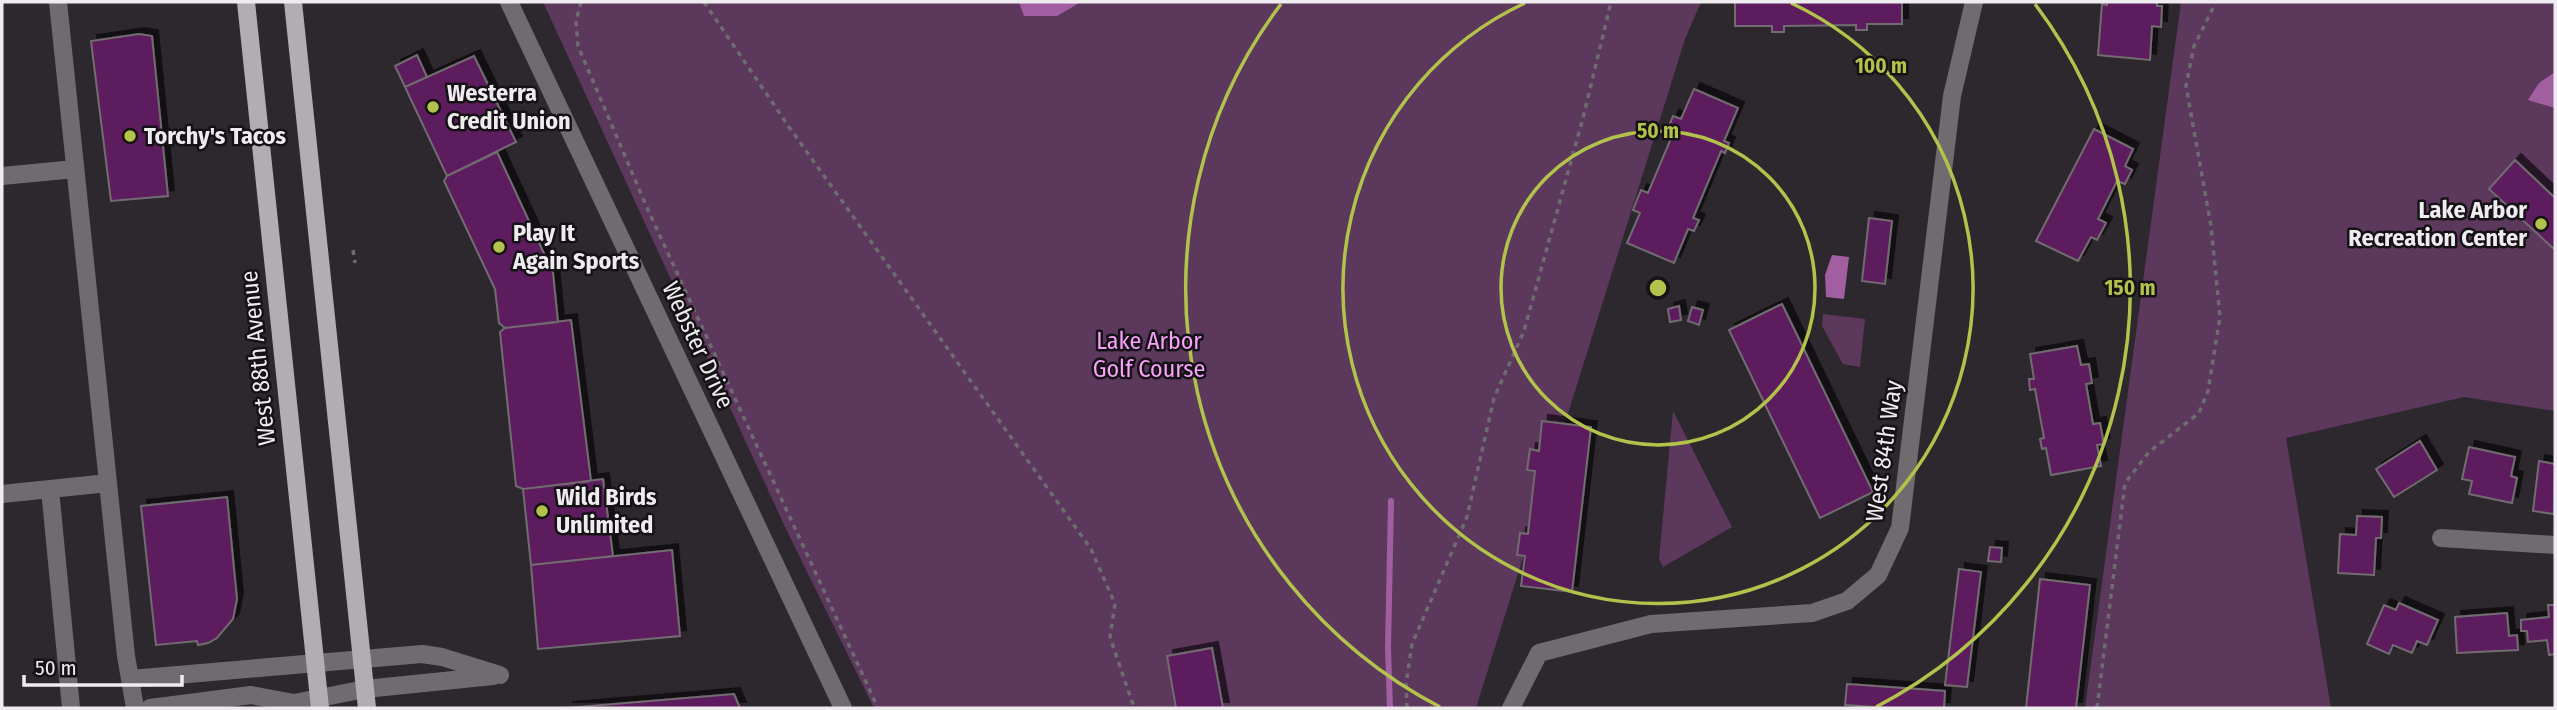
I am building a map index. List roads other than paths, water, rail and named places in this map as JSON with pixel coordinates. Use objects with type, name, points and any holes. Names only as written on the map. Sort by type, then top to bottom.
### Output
[{"type":"main road","name":"West 88th Avenue","points":[[246,2],[320,703]]},
{"type":"main road","points":[[293,2],[367,708]]},
{"type":"street","points":[[58,2],[108,483],[135,708]]},
{"type":"street","name":"Webster Drive","points":[[509,2],[844,708]]},
{"type":"street","name":"West 84th Way","points":[[1511,708],[1539,653],[1651,624],[1812,613],[1847,601],[1878,575],[1900,528],[1952,96],[1974,2]]},
{"type":"street","points":[[2,176],[75,169]]},
{"type":"street","points":[[2,494],[108,483]]},
{"type":"street","points":[[50,489],[71,708]]},
{"type":"street","points":[[2441,538],[2555,545]]},
{"type":"street","points":[[130,679],[422,654],[442,657],[500,676],[365,689],[320,703],[294,703],[251,695],[150,708]]},
{"type":"waterway","points":[[1390,708],[1388,648],[1391,501]]},
{"type":"place","name":"Westerra Credit Union","points":[[433,107]]},
{"type":"place","name":"Torchy's Tacos","points":[[130,136]]},
{"type":"place","name":"Lake Arbor Recreation Center","points":[[2541,224]]},
{"type":"place","name":"Play It Again Sports","points":[[499,247]]},
{"type":"place","name":"Wild Birds Unlimited","points":[[542,511]]},
{"type":"park label","name":"Lake Arbor Golf Course","points":[[1149,355]]}]
